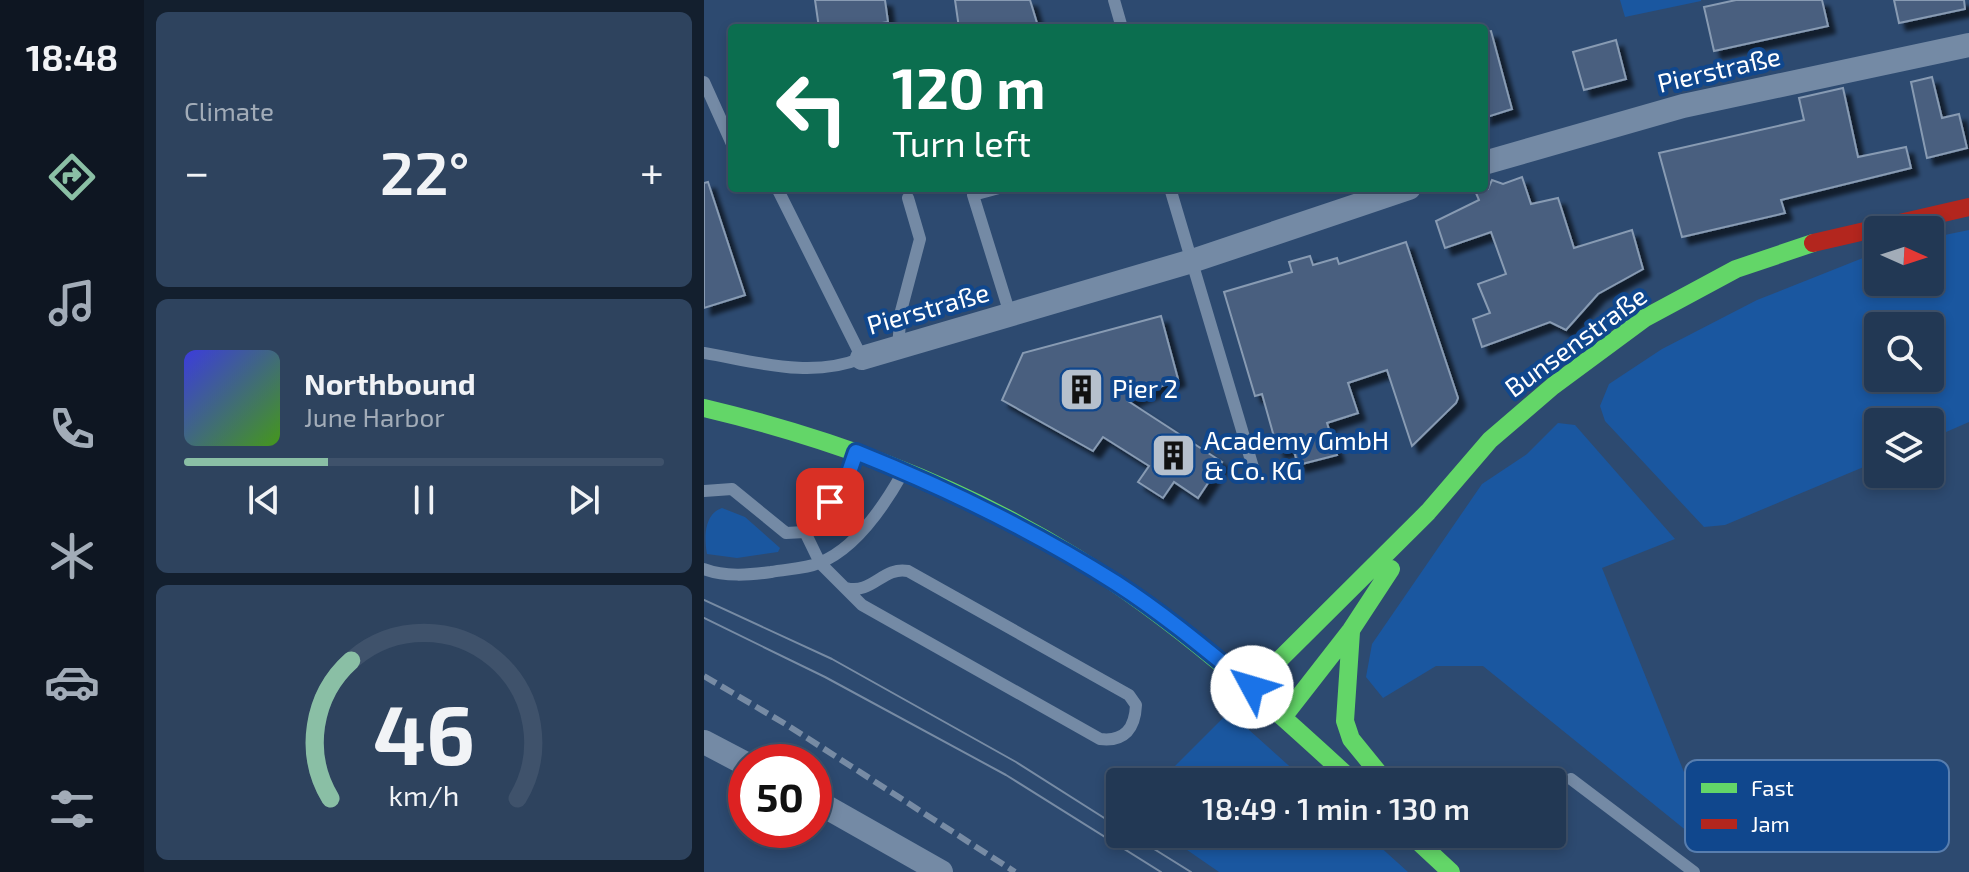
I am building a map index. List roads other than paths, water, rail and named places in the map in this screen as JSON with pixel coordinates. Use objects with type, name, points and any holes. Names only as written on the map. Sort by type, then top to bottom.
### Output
[{"type":"main road","name":"Bunsenstraße","points":[[1252,687],[1428,512],[1490,440],[1553,386],[1645,318],[1736,269],[1762,260],[1828,238],[1969,207]]},
{"type":"main road","points":[[704,408],[743,416],[856,452],[1019,525],[1119,585],[1252,687],[1339,768]]},
{"type":"main road","name":"Bunsenstraße","points":[[1284,716],[1351,630],[1428,512]]},
{"type":"main road","name":"Bunsenstraße","points":[[1351,630],[1345,721],[1351,739],[1375,768]]},
{"type":"main road","points":[[1425,848],[1446,868]]},
{"type":"main road","points":[[1432,848],[1446,868]]},
{"type":"street","name":"Pierstraße","points":[[1488,162],[1683,106],[1969,45]]},
{"type":"street","name":"Pierstraße","points":[[862,358],[1192,261],[1397,192]]},
{"type":"street","points":[[704,742],[728,755]]},
{"type":"street","points":[[832,810],[941,872]]},
{"type":"lane","points":[[1114,0],[1121,24]]},
{"type":"lane","points":[[704,82],[728,135]]},
{"type":"lane","name":"Pierstraße","points":[[779,192],[862,358]]},
{"type":"lane","points":[[984,192],[973,195],[1010,314]]},
{"type":"lane","points":[[1171,192],[1255,474]]},
{"type":"lane","points":[[898,347],[901,311],[920,239],[908,198]]},
{"type":"lane","points":[[704,353],[809,370],[837,368],[862,358]]},
{"type":"lane","points":[[704,491],[732,489],[786,533],[805,532],[845,484],[856,452]]},
{"type":"lane","points":[[704,569],[716,574],[751,575],[820,563],[862,532],[886,503],[904,471]]},
{"type":"lane","points":[[805,532],[820,563],[862,605],[1100,739],[1114,741],[1126,736],[1136,719],[1136,705],[1129,695],[908,571],[895,571],[859,591],[846,588]]},
{"type":"lane","points":[[1571,779],[1694,872]]},
{"type":"tram line","points":[[704,600],[832,659],[1016,762],[1106,819]]},
{"type":"tram line","points":[[704,618],[825,677],[1006,775],[1161,872]]},
{"type":"tram line","points":[[1152,848],[1191,872]]},
{"type":"railway","points":[[704,676],[787,725],[1015,872]]},
{"type":"place","name":"Pier 2","points":[[1081,389]]},
{"type":"place","name":"Academy GmbH & Co. KG","points":[[1173,456]]}]
